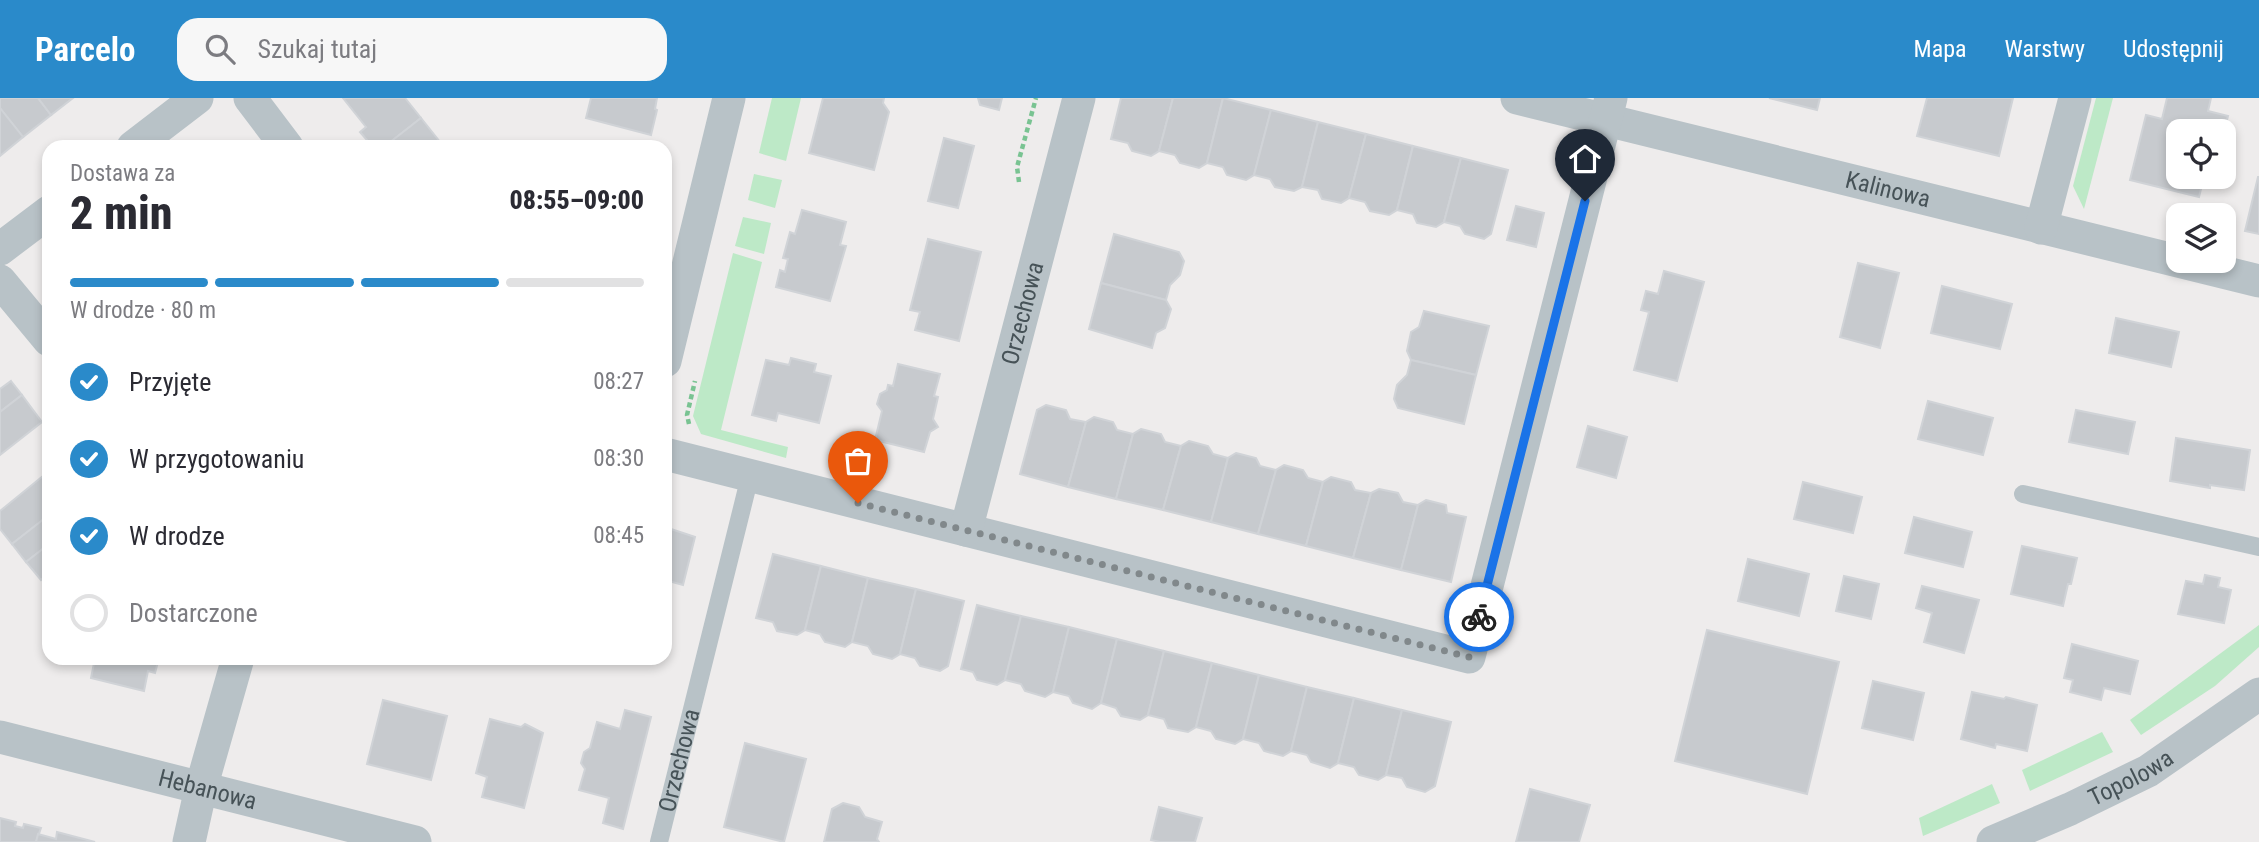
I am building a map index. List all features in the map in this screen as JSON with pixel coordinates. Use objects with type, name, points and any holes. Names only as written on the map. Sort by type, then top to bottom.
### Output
[{"type":"street","points":[[142,140],[197,98]]},
{"type":"street","points":[[250,98],[282,140]]},
{"type":"street","points":[[672,332],[729,98]]},
{"type":"street","name":"Orzechowa","points":[[966,530],[1079,98]]},
{"type":"street","name":"Kalinowa","points":[[1517,98],[1608,109],[2041,228],[2259,281]]},
{"type":"street","points":[[2041,228],[2075,98]]},
{"type":"street","points":[[672,456],[1469,657],[1608,109]]},
{"type":"street","points":[[0,249],[42,217]]},
{"type":"street","points":[[0,281],[42,332]]},
{"type":"street","points":[[189,842],[201,788],[236,665]]},
{"type":"street","name":"Topolowa","points":[[1993,842],[2148,771],[2259,694]]},
{"type":"street","name":"Hebanowa","points":[[0,737],[415,842]]},
{"type":"lane","name":"Orzechowa","points":[[659,842],[750,476]]},
{"type":"lane","points":[[2023,494],[2259,547]]},
{"type":"path","points":[[1020,189],[1017,167],[1035,98]]},
{"type":"path","points":[[691,429],[687,415],[697,375]]},
{"type":"green space","points":[[772,98],[801,98],[786,161],[759,153]]},
{"type":"green space","points":[[2096,98],[2113,98],[2084,209],[2073,186]]},
{"type":"green space","points":[[754,174],[782,180],[775,208],[748,200]]},
{"type":"green space","points":[[743,217],[771,223],[764,254],[735,246]]},
{"type":"green space","points":[[733,253],[762,262],[721,430],[788,447],[786,458],[701,434],[693,416]]},
{"type":"green space","points":[[2259,625],[2259,647],[2215,686],[2141,735],[2130,720]]},
{"type":"green space","points":[[2102,732],[2113,752],[2030,791],[2022,770]]},
{"type":"green space","points":[[1992,784],[2000,803],[1923,836],[1919,818]]},
{"type":"building","points":[[0,98],[38,98],[51,115],[23,137],[0,108]]},
{"type":"building","points":[[38,98],[73,98],[51,115]]},
{"type":"building","points":[[343,98],[405,98],[421,118],[393,140],[367,140],[360,132],[366,127]]},
{"type":"building","points":[[591,98],[657,98],[651,135],[586,118]]},
{"type":"building","points":[[823,98],[884,98],[883,103],[889,112],[874,170],[809,153]]},
{"type":"building","points":[[978,98],[1002,98],[999,110],[980,105]]},
{"type":"building","points":[[1121,98],[1173,98],[1159,151],[1151,156],[1132,151],[1128,143],[1111,139]]},
{"type":"building","points":[[1173,98],[1223,98],[1207,163],[1199,168],[1180,163],[1175,155],[1159,151]]},
{"type":"building","points":[[1223,98],[1271,110],[1254,175],[1246,180],[1227,175],[1223,167],[1207,163]]},
{"type":"building","points":[[1769,98],[1820,98],[1817,110]]},
{"type":"building","points":[[1927,98],[2013,98],[1999,156],[1917,136]]},
{"type":"building","points":[[2167,98],[2211,98],[2208,111],[2228,116],[2227,119],[2166,119],[2166,189],[2130,180],[2146,115],[2162,119]]},
{"type":"building","points":[[0,108],[23,137],[0,156]]},
{"type":"building","points":[[1271,110],[1318,122],[1302,187],[1294,191],[1275,187],[1270,179],[1254,175]]},
{"type":"building","points":[[421,118],[438,140],[393,140]]},
{"type":"building","points":[[1318,122],[1366,134],[1349,198],[1341,203],[1322,199],[1318,190],[1302,187]]},
{"type":"building","points":[[1366,134],[1413,146],[1397,210],[1389,215],[1370,211],[1365,202],[1349,198]]},
{"type":"building","points":[[944,138],[974,146],[958,208],[928,201]]},
{"type":"building","points":[[1413,146],[1461,158],[1444,222],[1436,227],[1417,223],[1413,214],[1397,210]]},
{"type":"building","points":[[1461,158],[1508,170],[1491,234],[1484,239],[1465,234],[1460,226],[1444,222]]},
{"type":"building","points":[[2259,177],[2259,234],[2245,231]]},
{"type":"building","points":[[2167,189],[2201,189],[2199,197]]},
{"type":"building","points":[[1516,206],[1544,213],[1536,247],[1507,240]]},
{"type":"building","points":[[802,210],[846,222],[840,245],[846,246],[830,301],[776,287],[780,270],[785,272],[788,259],[783,258],[790,232],[795,234]]},
{"type":"building","points":[[1114,234],[1179,252],[1184,261],[1180,275],[1170,285],[1166,300],[1101,283]]},
{"type":"building","points":[[928,239],[981,252],[959,341],[915,330],[920,312],[910,310]]},
{"type":"building","points":[[1858,263],[1899,273],[1880,348],[1840,337]]},
{"type":"building","points":[[1664,271],[1704,282],[1677,381],[1634,370],[1649,312],[1641,310],[1646,291],[1658,294]]},
{"type":"building","points":[[1101,283],[1166,300],[1171,309],[1165,328],[1156,333],[1152,348],[1089,329]]},
{"type":"building","points":[[1942,286],[2012,304],[2000,349],[1931,333]]},
{"type":"building","points":[[1424,311],[1489,326],[1476,375],[1411,360],[1407,351],[1411,332],[1419,327]]},
{"type":"building","points":[[2116,318],[2179,332],[2171,367],[2109,353]]},
{"type":"building","points":[[791,358],[816,364],[814,372],[831,376],[819,423],[778,413],[776,421],[752,415],[766,360],[789,365]]},
{"type":"building","points":[[1411,360],[1476,375],[1464,424],[1398,408],[1394,399],[1397,385],[1407,375]]},
{"type":"building","points":[[898,364],[940,374],[934,396],[938,397],[933,419],[938,427],[930,432],[924,452],[875,440],[882,411],[877,404],[880,394],[887,390],[888,385],[893,386]]},
{"type":"building","points":[[11,381],[22,395],[0,412],[0,389]]},
{"type":"building","points":[[22,395],[42,422],[0,455],[0,412]]},
{"type":"building","points":[[1928,401],[1993,418],[1983,455],[1918,439]]},
{"type":"building","points":[[1046,405],[1066,410],[1070,419],[1086,422],[1068,487],[1020,474],[1037,410]]},
{"type":"building","points":[[2076,410],[2135,422],[2128,454],[2069,442]]},
{"type":"building","points":[[1094,417],[1113,422],[1117,430],[1133,434],[1116,499],[1068,487],[1086,422]]},
{"type":"building","points":[[1588,426],[1627,437],[1616,478],[1577,467]]},
{"type":"building","points":[[1141,429],[1161,434],[1165,442],[1181,446],[1163,510],[1116,499],[1133,434]]},
{"type":"building","points":[[2176,438],[2250,450],[2244,490],[2210,485],[2210,488],[2170,481]]},
{"type":"building","points":[[1189,441],[1208,446],[1213,454],[1228,458],[1211,522],[1163,510],[1181,446]]},
{"type":"building","points":[[1236,453],[1256,458],[1260,466],[1276,470],[1258,534],[1211,522],[1228,458]]},
{"type":"building","points":[[1284,465],[1303,470],[1308,478],[1323,482],[1306,546],[1258,534],[1276,470]]},
{"type":"building","points":[[42,477],[42,520],[12,544],[0,529],[0,511]]},
{"type":"building","points":[[1331,477],[1351,482],[1355,490],[1371,493],[1353,558],[1306,546],[1323,482]]},
{"type":"building","points":[[1803,482],[1862,497],[1853,533],[1794,519]]},
{"type":"building","points":[[1379,489],[1398,493],[1403,502],[1418,505],[1401,570],[1353,558],[1371,493]]},
{"type":"building","points":[[1426,500],[1446,505],[1447,513],[1466,517],[1451,582],[1401,570],[1418,505]]},
{"type":"building","points":[[1914,517],[1972,532],[1963,567],[1905,553]]},
{"type":"building","points":[[42,520],[42,549],[26,562],[12,544]]},
{"type":"building","points":[[672,529],[695,537],[683,585],[672,582]]},
{"type":"building","points":[[2022,546],[2077,558],[2063,606],[2011,594]]},
{"type":"building","points":[[42,549],[42,579],[41,580],[26,562]]},
{"type":"building","points":[[773,554],[821,566],[805,630],[797,635],[777,631],[773,622],[756,618]]},
{"type":"building","points":[[1748,559],[1809,574],[1799,616],[1738,601]]},
{"type":"building","points":[[821,566],[868,578],[852,642],[845,647],[825,642],[820,634],[805,630]]},
{"type":"building","points":[[2205,575],[2220,578],[2218,587],[2231,590],[2224,623],[2178,614],[2186,581],[2203,584]]},
{"type":"building","points":[[1844,576],[1879,584],[1871,619],[1836,611]]},
{"type":"building","points":[[868,578],[916,589],[900,654],[892,659],[873,654],[868,646],[852,642]]},
{"type":"building","points":[[1922,586],[1979,600],[1964,653],[1924,642],[1932,613],[1916,608]]},
{"type":"building","points":[[916,589],[964,601],[948,666],[940,671],[920,666],[915,658],[900,654]]},
{"type":"building","points":[[977,605],[1021,616],[1005,680],[997,685],[977,680],[973,672],[961,669]]},
{"type":"building","points":[[1021,616],[1069,627],[1053,692],[1045,697],[1025,691],[1021,684],[1005,680]]},
{"type":"building","points":[[1069,627],[1117,639],[1101,703],[1092,709],[1073,703],[1069,696],[1053,692]]},
{"type":"building","points":[[1707,630],[1839,662],[1807,794],[1675,761]]},
{"type":"building","points":[[1117,639],[1164,651],[1148,715],[1140,720],[1121,716],[1116,708],[1101,703]]},
{"type":"building","points":[[2072,644],[2138,661],[2130,694],[2104,688],[2101,700],[2070,692],[2073,680],[2064,678]]},
{"type":"building","points":[[1164,651],[1212,663],[1196,727],[1188,732],[1168,728],[1164,719],[1148,715]]},
{"type":"building","points":[[1212,663],[1259,675],[1243,739],[1235,744],[1216,739],[1211,731],[1196,727]]},
{"type":"building","points":[[94,665],[157,665],[155,673],[148,671],[144,691],[91,678]]},
{"type":"building","points":[[1259,675],[1307,687],[1291,751],[1283,756],[1264,751],[1259,743],[1243,739]]},
{"type":"building","points":[[1873,681],[1924,693],[1913,740],[1862,728]]},
{"type":"building","points":[[1307,687],[1354,698],[1338,763],[1330,768],[1311,762],[1307,755],[1291,751]]},
{"type":"building","points":[[1972,692],[2037,705],[2027,751],[1996,744],[1995,748],[1961,739]]},
{"type":"building","points":[[1354,698],[1402,710],[1386,775],[1378,780],[1359,775],[1354,767],[1338,763]]},
{"type":"building","points":[[383,700],[447,716],[431,780],[367,764]]},
{"type":"building","points":[[625,710],[651,717],[623,829],[603,823],[609,798],[579,790],[585,769],[581,763],[584,752],[590,748],[597,722],[620,729]]},
{"type":"building","points":[[1402,710],[1451,722],[1435,786],[1425,792],[1407,787],[1402,778],[1386,775]]},
{"type":"building","points":[[490,719],[521,727],[525,724],[543,733],[524,808],[482,797],[487,777],[476,773]]},
{"type":"building","points":[[745,743],[806,759],[784,842],[724,827]]},
{"type":"building","points":[[1530,789],[1590,805],[1579,842],[1516,842]]},
{"type":"building","points":[[843,803],[859,807],[865,817],[882,822],[877,839],[879,842],[824,842],[832,809]]},
{"type":"building","points":[[1159,807],[1202,818],[1195,842],[1151,840]]},
{"type":"building","points":[[0,818],[16,822],[15,826],[23,828],[24,824],[41,828],[36,842],[0,842]]},
{"type":"building","points":[[57,832],[95,842],[36,842],[38,834],[56,839]]},
{"type":"way so far","points":[[858,503],[1469,657],[1479,617]]},
{"type":"route","points":[[1479,617],[1585,201]]}]
